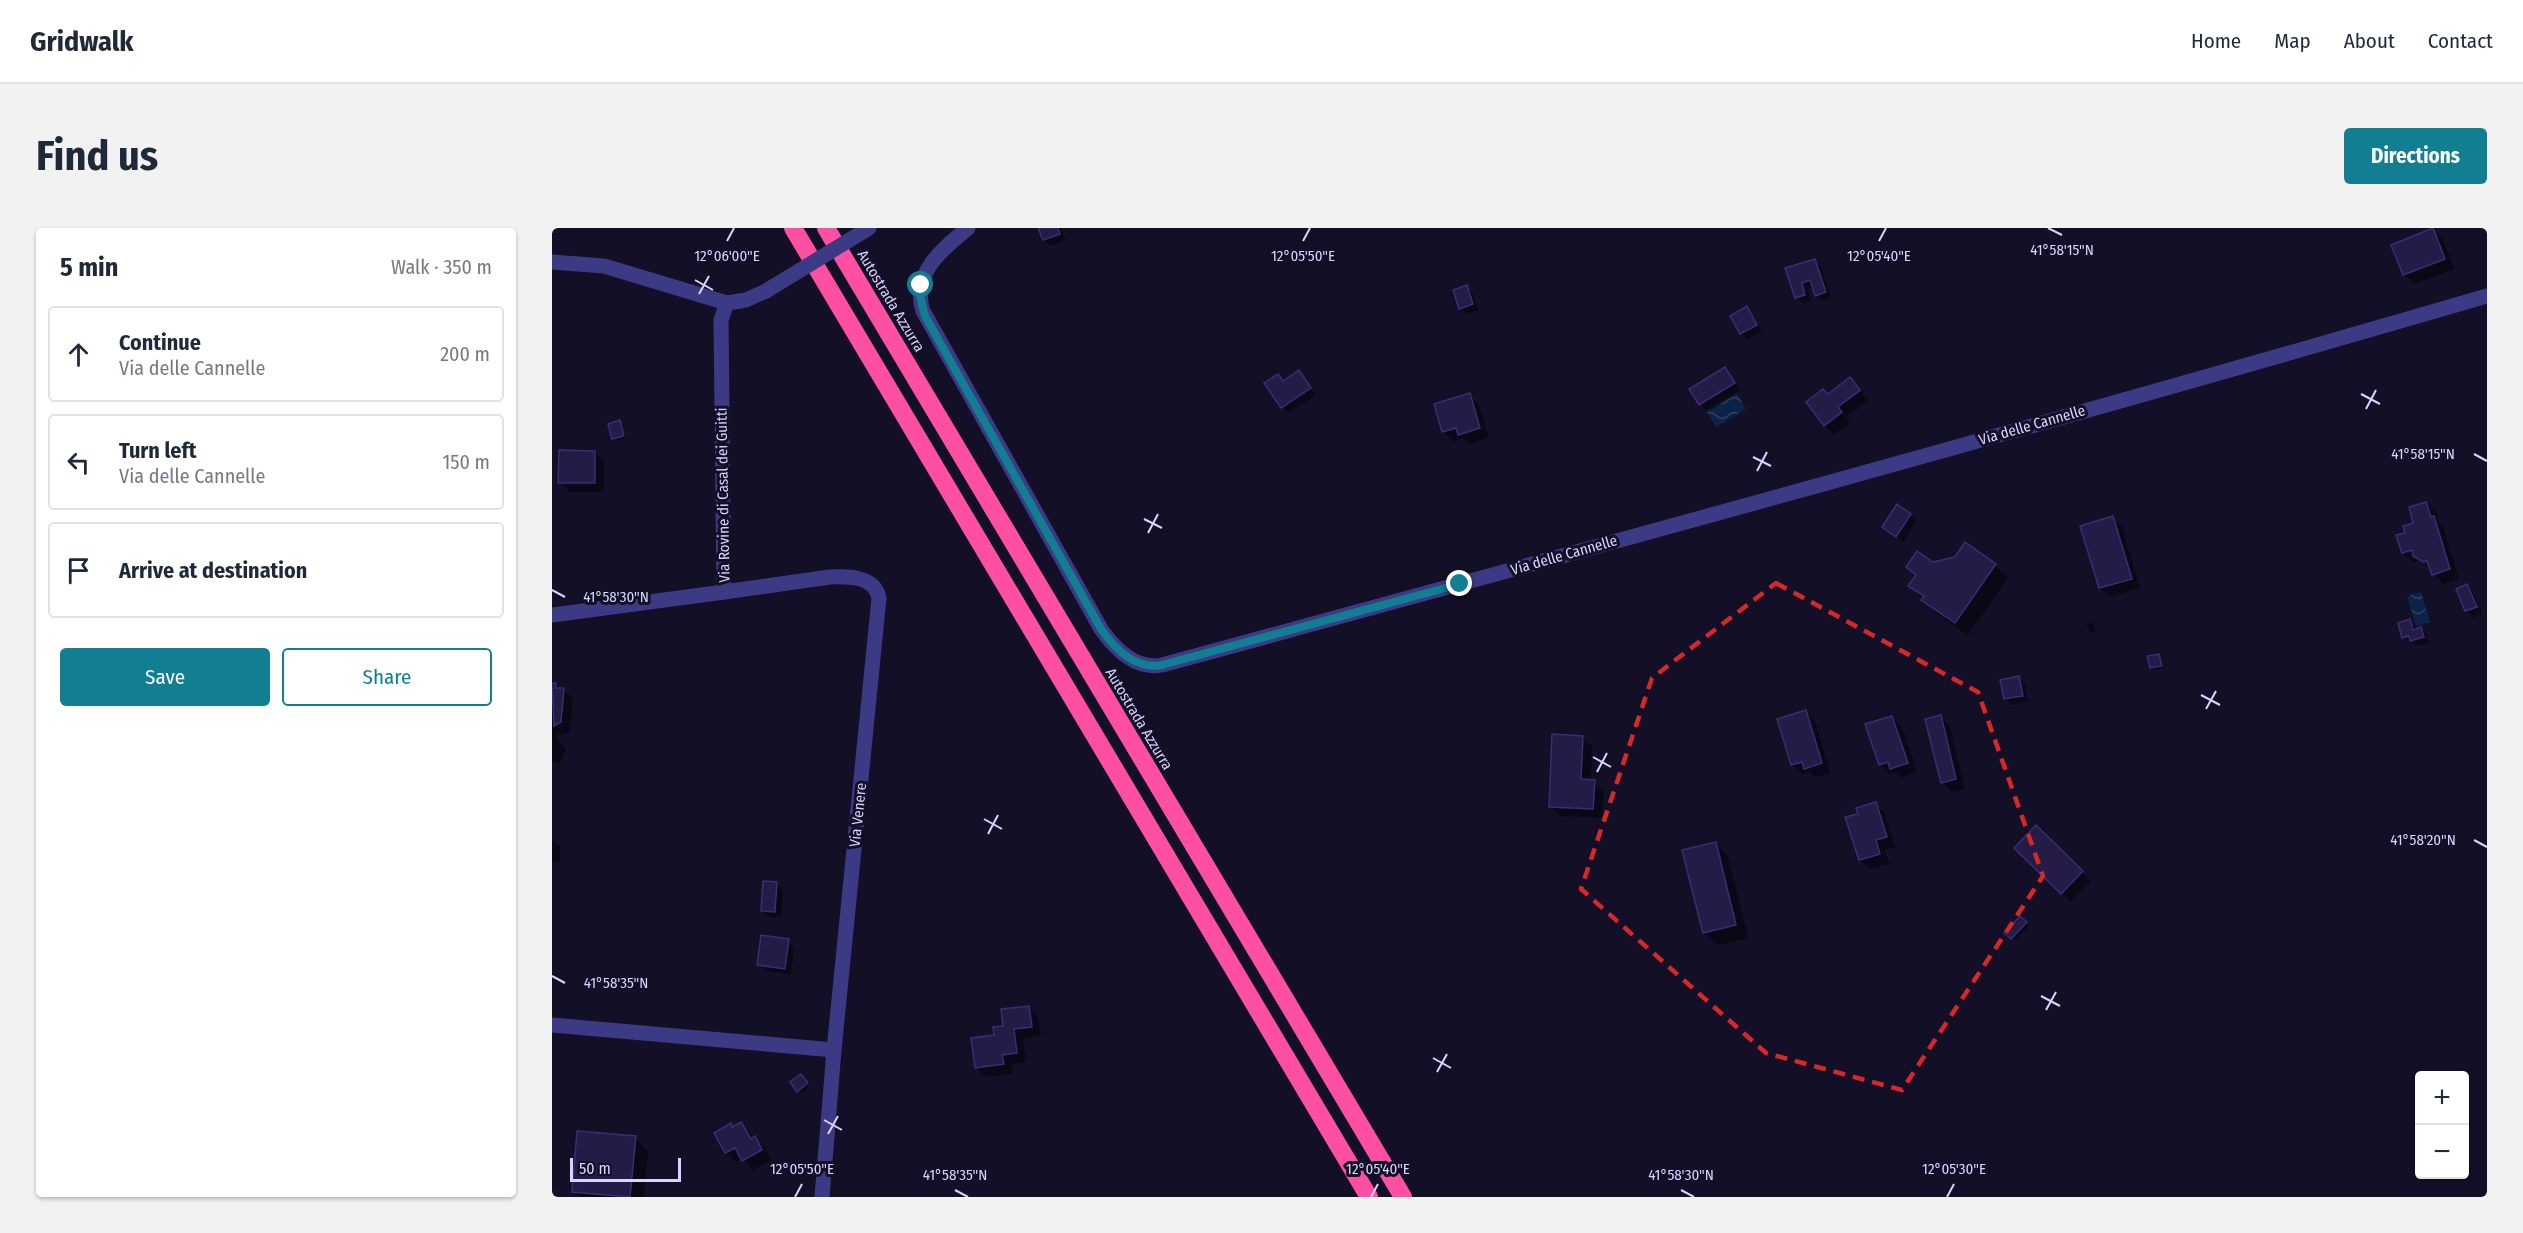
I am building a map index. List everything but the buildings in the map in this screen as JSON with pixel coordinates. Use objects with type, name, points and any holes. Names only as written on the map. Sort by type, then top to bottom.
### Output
[{"type":"highway","points":[[793,228],[1369,1197]]},
{"type":"highway","name":"Autostrada Azzurra","points":[[826,228],[1403,1197]]},
{"type":"street","points":[[552,262],[604,266],[727,303],[746,300],[766,291],[869,228]]},
{"type":"street","name":"Via delle Cannelle","points":[[968,228],[940,252],[929,267],[920,291],[923,311],[1101,629],[1130,659],[1150,667],[2261,362],[2487,296]]},
{"type":"street","name":"Via Rovine di Casal dei Guitti","points":[[552,615],[724,592],[721,334],[727,303]]},
{"type":"street","name":"Via Venere","points":[[724,592],[835,577],[866,581],[875,587],[878,593],[879,612],[834,1050],[822,1197]]},
{"type":"street","points":[[552,1025],[834,1050]]},
{"type":"highlighted area","points":[[1776,583],[1978,692],[2043,876],[1902,1090],[1766,1053],[1581,889],[1652,678]]},
{"type":"water","points":[[1737,394],[1746,409],[1716,427],[1707,412]]},
{"type":"water","points":[[2421,592],[2430,622],[2416,626],[2407,596]]},
{"type":"route","points":[[921,285],[920,296],[925,316],[1101,629],[1113,644],[1133,661],[1150,667],[1162,665],[1460,584]]}]
